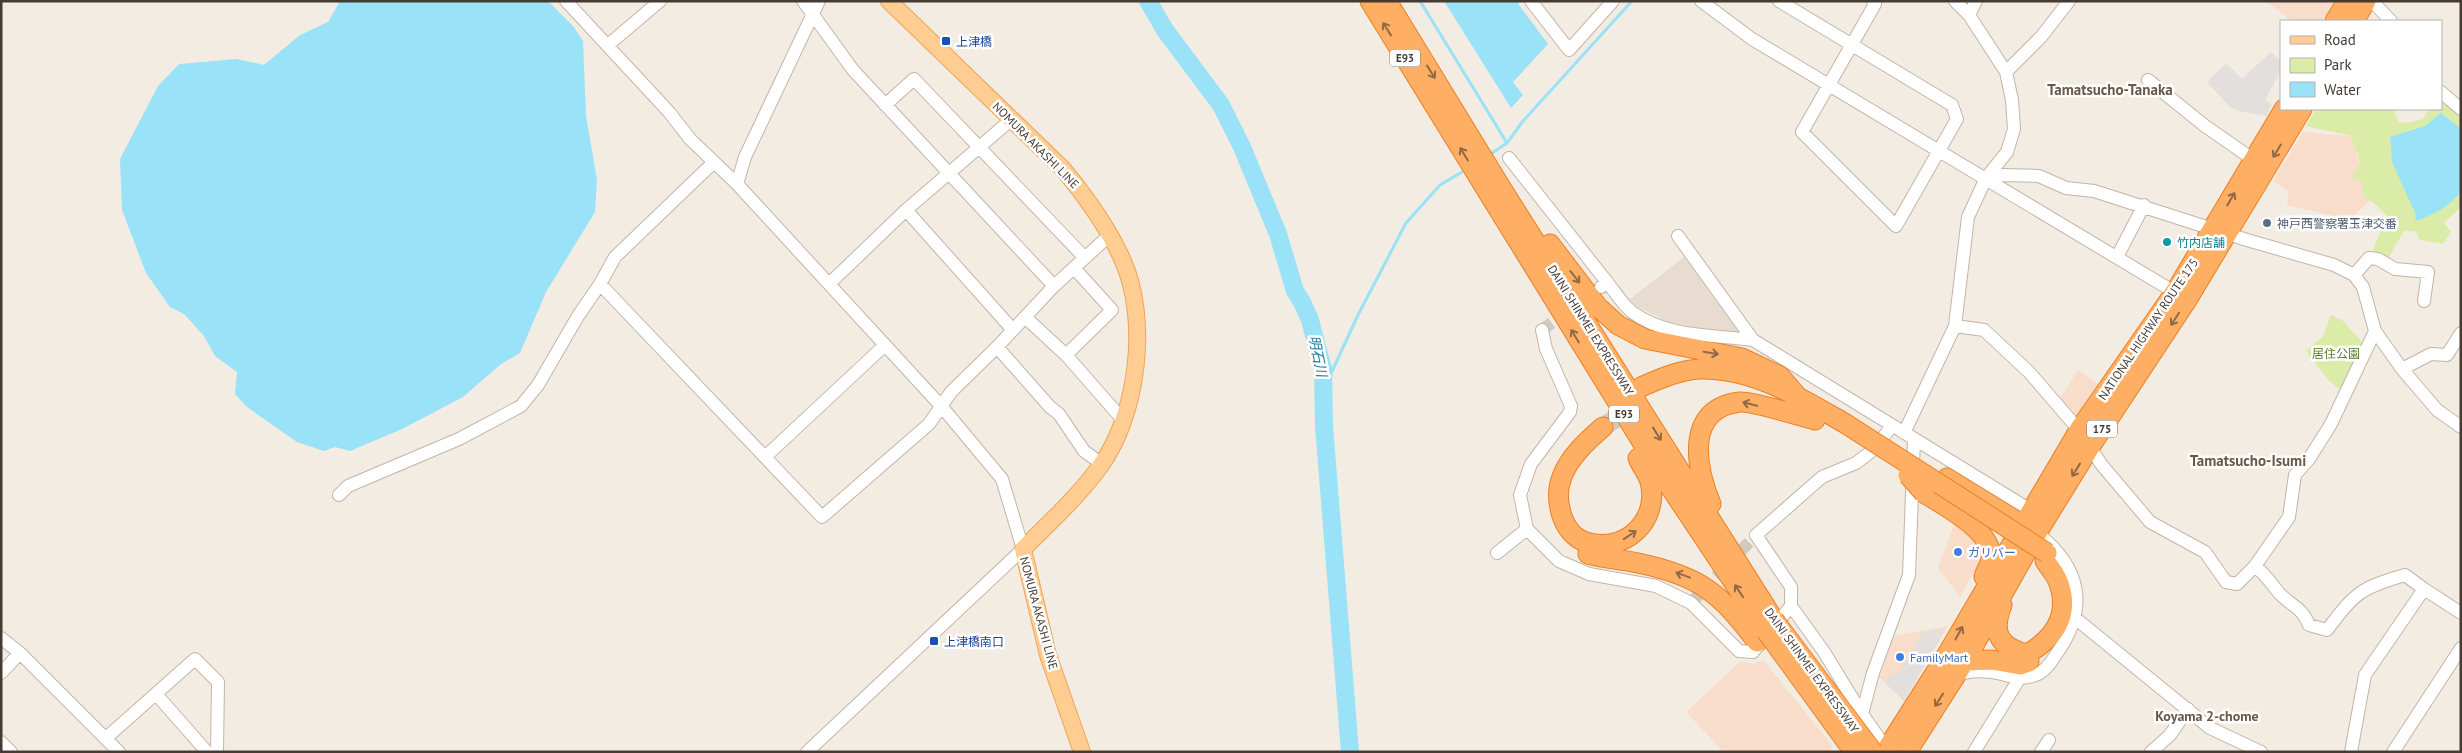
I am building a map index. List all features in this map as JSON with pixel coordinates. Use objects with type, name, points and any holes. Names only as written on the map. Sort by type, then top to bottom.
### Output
[{"type":"highway","name":"DAINI SHINMEI EXPRESSWAY","points":[[1370,1],[1498,187],[1717,529],[1766,631],[1883,751]]},
{"type":"highway","name":"DAINI SHINMEI EXPRESSWAY","points":[[1387,1],[1446,110],[1464,126],[1593,366],[1666,481],[1766,631],[1854,752]]},
{"type":"highway","points":[[2336,20],[2347,1]]},
{"type":"highway","points":[[2355,20],[2366,1]]},
{"type":"highway","name":"NATIONAL HIGHWAY ROUTE 175","points":[[2220,231],[2254,160],[2283,110]]},
{"type":"highway","name":"NATIONAL HIGHWAY ROUTE 175","points":[[1883,751],[1946,656],[1979,598],[2090,447],[2220,231],[2301,110]]},
{"type":"highway","points":[[1498,187],[1552,247],[1598,307],[1618,325],[1645,339],[1742,358],[1780,376],[1797,396],[1846,432],[1905,467],[2059,566],[2071,596],[2071,612],[2066,629],[2044,658],[2020,665],[1992,660],[1960,668]]},
{"type":"highway","name":"NATIONAL HIGHWAY ROUTE 175","points":[[1907,752],[1960,668],[2022,558],[2034,522],[2079,430],[2181,296]]},
{"type":"highway","points":[[1593,366],[1602,397],[1650,482],[1651,497],[1643,524],[1632,537],[1610,546],[1585,542],[1572,532],[1564,522],[1559,501],[1561,477],[1601,422],[1568,447],[1549,477],[1547,494],[1549,510],[1562,537],[1589,555],[1667,569],[1692,578],[1715,595],[1735,614],[1766,631],[1814,712],[1850,752]]},
{"type":"highway","points":[[1797,396],[1735,372],[1698,369],[1670,375],[1644,392],[1684,383],[1711,380],[1736,383],[1791,404],[1815,420]]},
{"type":"highway","points":[[1717,529],[1714,511],[1702,481],[1697,447],[1706,421],[1721,406],[1742,402],[1815,420],[1846,432]]},
{"type":"highway","points":[[1905,467],[1947,478],[2034,522]]},
{"type":"highway","points":[[1905,467],[1924,493],[1971,523],[1986,540],[1991,558],[1979,598]]},
{"type":"highway","points":[[2022,558],[2017,577],[2001,606],[1997,622],[2000,640],[2010,650],[2028,654],[2044,645],[2059,625],[2062,602],[2058,581],[2046,557]]},
{"type":"main road","name":"NOMURA AKASHI LINE","points":[[889,1],[1063,169],[1085,196],[1111,234],[1124,263],[1132,292],[1136,322],[1135,374],[1123,420],[1102,464],[1074,499],[1023,548],[1048,655],[1082,752]]},
{"type":"street","points":[[566,1],[669,112],[690,139],[737,184],[942,407],[1002,479],[1023,548],[807,752]]},
{"type":"street","points":[[608,45],[660,1]]},
{"type":"street","points":[[803,1],[853,70],[1054,286]]},
{"type":"street","points":[[737,184],[745,157],[819,1]]},
{"type":"street","points":[[1531,1],[1569,50],[1613,1]]},
{"type":"street","points":[[1701,1],[1752,39],[2181,296]]},
{"type":"street","points":[[1779,1],[1851,46],[1952,105],[1957,119],[1896,226],[1802,132],[1830,85],[1851,46],[1875,4],[1873,1]]},
{"type":"street","points":[[1862,714],[1876,665],[1909,575],[1909,436],[1955,326],[1968,217],[1986,178],[2007,152],[2014,129],[2012,100],[2006,72],[1969,15],[1955,1]]},
{"type":"street","points":[[1969,15],[1976,1]]},
{"type":"street","points":[[2006,72],[2041,37],[2069,1]]},
{"type":"street","points":[[2372,1],[2390,20]]},
{"type":"street","points":[[885,105],[914,80],[1085,258]]},
{"type":"street","points":[[2148,80],[2205,126],[2254,160]]},
{"type":"street","points":[[2442,93],[2461,109]]},
{"type":"street","points":[[829,284],[906,210],[1012,119]]},
{"type":"street","points":[[1509,158],[1604,284],[1632,312],[1658,325],[1680,332],[1753,340]]},
{"type":"street","points":[[339,495],[348,486],[459,440],[521,406],[538,385],[615,257],[714,162]]},
{"type":"street","points":[[1986,178],[2004,175],[2039,176],[2066,188],[2094,191],[2144,205],[2220,231],[2334,265],[2354,275],[2363,288],[2375,331],[2402,369],[2437,410],[2461,427]]},
{"type":"street","points":[[2117,257],[2144,205]]},
{"type":"street","points":[[906,210],[1013,330]]},
{"type":"street","points":[[600,284],[822,517],[901,451],[929,424],[951,392],[997,347],[1054,286],[1111,234]]},
{"type":"street","points":[[1678,236],[1753,340],[1909,436],[2034,522],[2068,568],[2078,603],[2075,618],[2062,646],[2047,667],[2035,676],[2019,679],[1992,672],[1960,668]]},
{"type":"street","points":[[2354,275],[2369,258],[2378,259],[2396,269],[2428,272],[2424,301]]},
{"type":"street","points":[[1066,356],[1112,310],[1074,268]]},
{"type":"street","points":[[1025,317],[1066,356],[1123,420]]},
{"type":"street","points":[[1955,326],[1984,330],[2029,372],[2079,430],[2101,464],[2150,522],[2205,552],[2226,582],[2237,584],[2255,566],[2289,517],[2295,475],[2309,459],[2331,424],[2375,331]]},
{"type":"street","points":[[1542,330],[1546,348],[1571,406],[1570,412],[1531,464],[1520,496],[1527,529],[1559,561],[1589,574],[1656,586],[1691,603],[1739,651],[1753,652],[1791,606]]},
{"type":"street","points":[[2402,369],[2431,354],[2447,355],[2461,333]]},
{"type":"street","points":[[765,457],[885,345]]},
{"type":"street","points":[[997,347],[1050,407],[1059,414],[1084,451],[1102,464]]},
{"type":"street","points":[[1883,751],[1824,652],[1791,606],[1791,587],[1756,535],[1822,477],[1856,463],[1873,450],[1892,426]]},
{"type":"street","points":[[1497,553],[1527,529]]},
{"type":"street","points":[[2255,566],[2267,576],[2280,594],[2305,614],[2309,625],[2326,630],[2350,599],[2373,584],[2405,575],[2461,613]]},
{"type":"street","points":[[2351,752],[2365,676],[2424,589]]},
{"type":"street","points":[[2075,618],[2210,728],[2262,752]]},
{"type":"street","points":[[1,638],[20,653],[119,752]]},
{"type":"street","points":[[2392,752],[2461,648]]},
{"type":"street","points":[[1,674],[20,653]]},
{"type":"street","points":[[106,738],[195,659],[218,682],[217,752]]},
{"type":"street","points":[[1974,752],[2019,679]]},
{"type":"street","points":[[156,694],[207,752]]},
{"type":"street","points":[[2151,752],[2170,735],[2188,709]]},
{"type":"street","points":[[2041,752],[2049,740]]},
{"type":"street","points":[[1,742],[11,752]]},
{"type":"shaded area","points":[[2334,1],[2323,20],[2290,20],[2268,2]]},
{"type":"shaded area","points":[[2271,52],[2280,61],[2280,73],[2265,100],[2272,104],[2266,116],[2239,111],[2230,107],[2207,82],[2226,63],[2242,79]]},
{"type":"shaded area","points":[[2303,132],[2351,136],[2359,163],[2353,177],[2361,181],[2364,197],[2370,200],[2350,220],[2287,205],[2289,191],[2273,181]]},
{"type":"shaded area","points":[[1684,257],[1741,335],[1668,322],[1636,306],[1630,299]]},
{"type":"shaded area","points":[[2078,370],[2098,384],[2074,419],[2059,400]]},
{"type":"shaded area","points":[[1954,524],[1977,543],[1980,552],[1979,563],[1960,597],[1938,568]]},
{"type":"shaded area","points":[[1948,626],[1904,701],[1880,678],[1893,636]]},
{"type":"shaded area","points":[[1937,629],[1944,632],[1904,701],[1885,683],[1891,673],[1897,676],[1924,632]]},
{"type":"shaded area","points":[[1763,660],[1832,745],[1830,752],[1724,752],[1686,712],[1741,661],[1754,664]]},
{"type":"green space","points":[[2442,99],[2461,118],[2461,207],[2444,223],[2451,232],[2443,244],[2420,240],[2415,231],[2404,231],[2387,260],[2372,252],[2387,216],[2373,202],[2364,197],[2361,181],[2352,177],[2360,163],[2351,136],[2306,126],[2315,110],[2395,110],[2399,122],[2408,123],[2423,119],[2428,110],[2442,110]]},
{"type":"green space","name":"居住公園","points":[[2331,315],[2342,320],[2364,344],[2341,390],[2328,380],[2306,351],[2323,336]]},
{"type":"water","points":[[340,1],[548,1],[573,26],[583,41],[586,116],[597,180],[595,212],[546,292],[520,353],[501,364],[463,397],[402,429],[350,451],[335,447],[324,451],[297,442],[247,407],[235,394],[237,372],[215,356],[204,336],[184,314],[170,307],[146,273],[122,210],[120,159],[158,86],[179,64],[236,59],[264,65],[300,35],[328,22]]},
{"type":"water","points":[[1444,1],[1518,1],[1548,44],[1513,82],[1523,95],[1511,108]]},
{"type":"water","points":[[2441,113],[2461,129],[2461,191],[2452,202],[2441,210],[2415,221],[2416,215],[2392,162],[2390,137],[2425,126]]},
{"type":"waterway","name":"明石川","points":[[1148,1],[1165,30],[1221,105],[1242,147],[1278,234],[1295,291],[1310,320],[1323,369],[1324,426],[1350,752]]},
{"type":"waterway","points":[[1420,1],[1507,143]]},
{"type":"waterway","points":[[1489,155],[1507,143],[1523,121],[1632,1]]},
{"type":"waterway","points":[[1323,391],[1358,315],[1406,223],[1440,185],[1467,169]]},
{"type":"tunnel","points":[[1542,330],[1569,310]]},
{"type":"tunnel","points":[[1603,427],[1647,398]]},
{"type":"tunnel","points":[[1691,603],[1756,535]]},
{"type":"place","name":"上津橋","points":[[946,41]]},
{"type":"place","name":"神戸西警察署玉津交番","points":[[2267,223]]},
{"type":"place","name":"竹内店舗","points":[[2167,242]]},
{"type":"place","name":"ガリバー","points":[[1958,552]]},
{"type":"place","name":"上津橋南口","points":[[934,641]]},
{"type":"place","name":"FamilyMart","points":[[1900,657]]},
{"type":"district","name":"Tamatsucho-Tanaka","points":[[2110,89]]},
{"type":"district","name":"Tamatsucho-Isumi","points":[[2248,460]]},
{"type":"district","name":"Koyama 2-chome","points":[[2207,716]]}]
